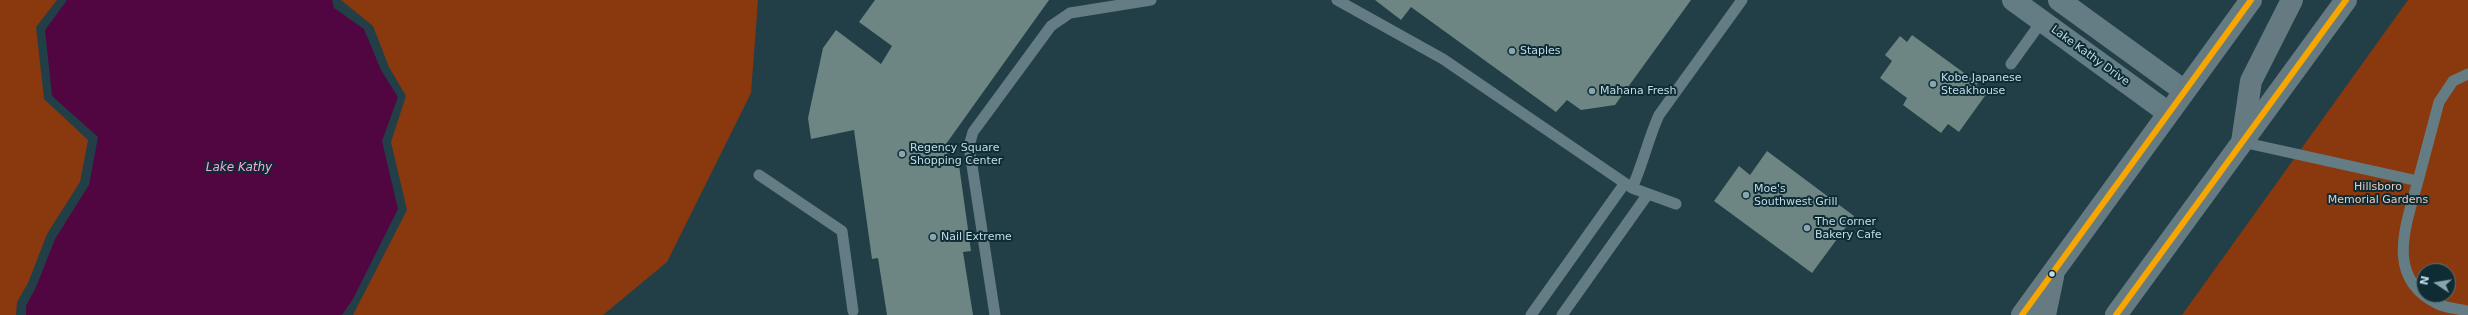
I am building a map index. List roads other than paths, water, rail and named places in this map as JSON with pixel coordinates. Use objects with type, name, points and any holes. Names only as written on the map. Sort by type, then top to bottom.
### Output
[{"type":"highway","points":[[2022,315],[2167,112],[2251,0]]},
{"type":"highway","points":[[2242,142],[2251,81],[2292,0]]},
{"type":"highway","points":[[2116,315],[2242,142],[2312,50],[2346,0]]},
{"type":"highway","points":[[2045,315],[2055,268]]},
{"type":"street","name":"Lake Kathy Drive","points":[[2012,0],[2167,112]]},
{"type":"street","points":[[2059,0],[2184,90]]},
{"type":"lane","points":[[996,315],[969,146],[973,132],[1052,26],[1070,13],[1151,0]]},
{"type":"lane","points":[[1337,0],[1443,59],[1629,185],[1648,194],[1676,204]]},
{"type":"lane","points":[[1531,315],[1642,167],[1653,130],[1660,116],[1742,0]]},
{"type":"lane","points":[[2010,64],[2042,21]]},
{"type":"lane","points":[[2468,74],[2453,81],[2439,102],[2405,230],[2402,256],[2407,274],[2422,294],[2439,305],[2468,311]]},
{"type":"lane","points":[[2242,142],[2418,181]]},
{"type":"lane","points":[[759,175],[842,230],[853,311]]},
{"type":"lane","points":[[1562,315],[1648,194]]},
{"type":"water","name":"Lake Kathy","points":[[67,0],[332,0],[334,8],[364,29],[381,70],[398,97],[382,141],[398,209],[353,299],[342,315],[26,315],[26,306],[36,287],[55,239],[89,185],[98,137],[52,96],[45,30]]},
{"type":"place","name":"Staples","points":[[1512,51]]},
{"type":"place","name":"Kobe Japanese Steakhouse","points":[[1933,84]]},
{"type":"place","name":"Mahana Fresh","points":[[1592,91]]},
{"type":"place","name":"Regency Square Shopping Center","points":[[902,154]]},
{"type":"place","name":"Moe's Southwest Grill","points":[[1746,195]]},
{"type":"place","name":"The Corner Bakery Cafe","points":[[1807,228]]},
{"type":"place","name":"Nail Extreme","points":[[933,237]]},
{"type":"park label","name":"Hillsboro Memorial Gardens","points":[[2378,193]]}]
